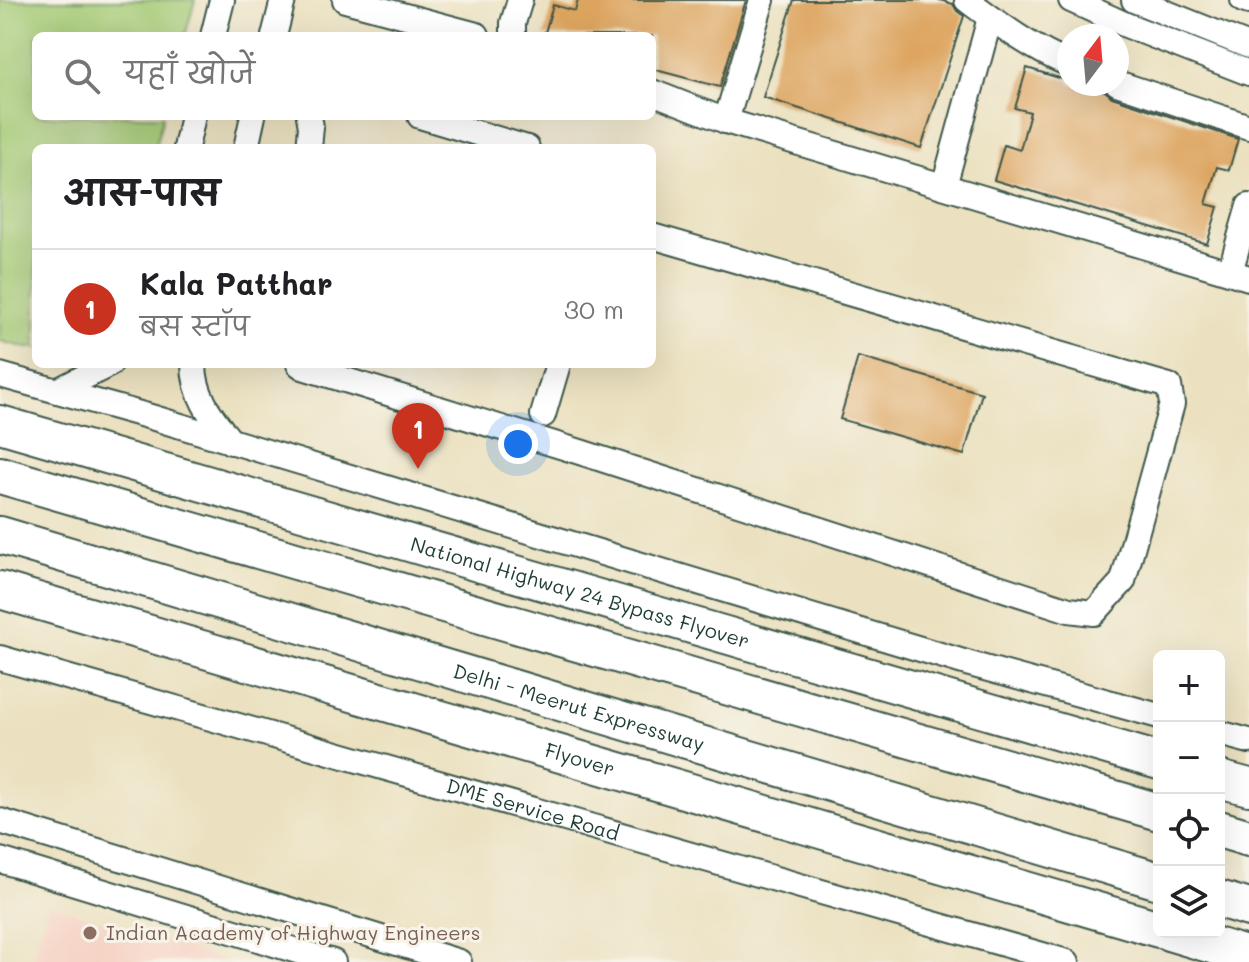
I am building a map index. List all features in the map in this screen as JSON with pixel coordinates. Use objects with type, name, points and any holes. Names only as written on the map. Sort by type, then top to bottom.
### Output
[{"type":"highway","name":"National Highway 24 Bypass Flyover","points":[[0,424],[1153,759]]},
{"type":"highway","points":[[0,475],[1153,810]]},
{"type":"highway","name":"Delhi - Meerut Expressway","points":[[0,535],[1153,879]]},
{"type":"highway","name":"Flyover","points":[[0,590],[1153,927]]},
{"type":"highway","points":[[1225,781],[1249,787]]},
{"type":"highway","points":[[1225,831],[1249,838]]},
{"type":"highway","points":[[1225,901],[1249,908]]},
{"type":"highway","points":[[1189,938],[1249,956]]},
{"type":"street","points":[[214,32],[222,0]]},
{"type":"street","points":[[275,32],[283,0]]},
{"type":"street","points":[[345,0],[466,32]]},
{"type":"street","points":[[513,32],[520,0]]},
{"type":"street","points":[[726,121],[762,0]]},
{"type":"street","points":[[967,0],[1057,59]]},
{"type":"street","points":[[1071,0],[1249,73]]},
{"type":"street","points":[[1134,0],[1249,46]]},
{"type":"street","points":[[1243,0],[1249,2]]},
{"type":"street","points":[[944,186],[990,18]]},
{"type":"street","points":[[1129,87],[1249,127]]},
{"type":"street","points":[[656,94],[726,121],[1239,275],[1249,206]]},
{"type":"street","points":[[187,144],[192,120]]},
{"type":"street","points":[[247,144],[252,120]]},
{"type":"street","points":[[309,144],[310,120]]},
{"type":"street","points":[[433,120],[514,144]]},
{"type":"street","points":[[306,368],[580,452],[1069,610],[1094,613],[1123,581],[1172,404],[1169,386],[656,237]]},
{"type":"street","points":[[57,391],[102,368]]},
{"type":"street","points":[[194,368],[194,381],[209,414],[231,442]]},
{"type":"street","points":[[543,415],[557,368]]},
{"type":"street","points":[[0,375],[151,417],[970,664],[1153,714]]},
{"type":"street","name":"DME Service Road","points":[[0,658],[1067,962]]},
{"type":"street","points":[[1225,735],[1249,741]]},
{"type":"street","points":[[0,821],[448,960]]},
{"type":"street","points":[[0,860],[264,952],[333,962]]},
{"type":"shaded area","name":"Indian Academy of Highway Engineers","points":[[49,904],[230,962],[32,962]]},
{"type":"green space","points":[[0,0],[195,0],[186,32],[32,32],[32,120],[162,120],[156,144],[32,144],[32,348],[0,341]]},
{"type":"building","points":[[578,0],[746,0],[720,87],[656,70],[656,32],[545,32],[553,5],[575,11]]},
{"type":"building","points":[[794,0],[940,0],[953,4],[964,16],[921,148],[763,97]]},
{"type":"building","points":[[1027,68],[1057,77],[1057,96],[1111,96],[1238,139],[1229,170],[1217,167],[1206,204],[1218,207],[1207,244],[994,180],[1004,145],[1020,150],[1030,112],[1015,108]]},
{"type":"building","points":[[858,357],[982,393],[964,455],[840,419]]},
{"type":"place","name":"Kala Patthar","points":[[418,469]]},
{"type":"place","name":"Indian Academy of Highway Engineers","points":[[90,933]]}]
